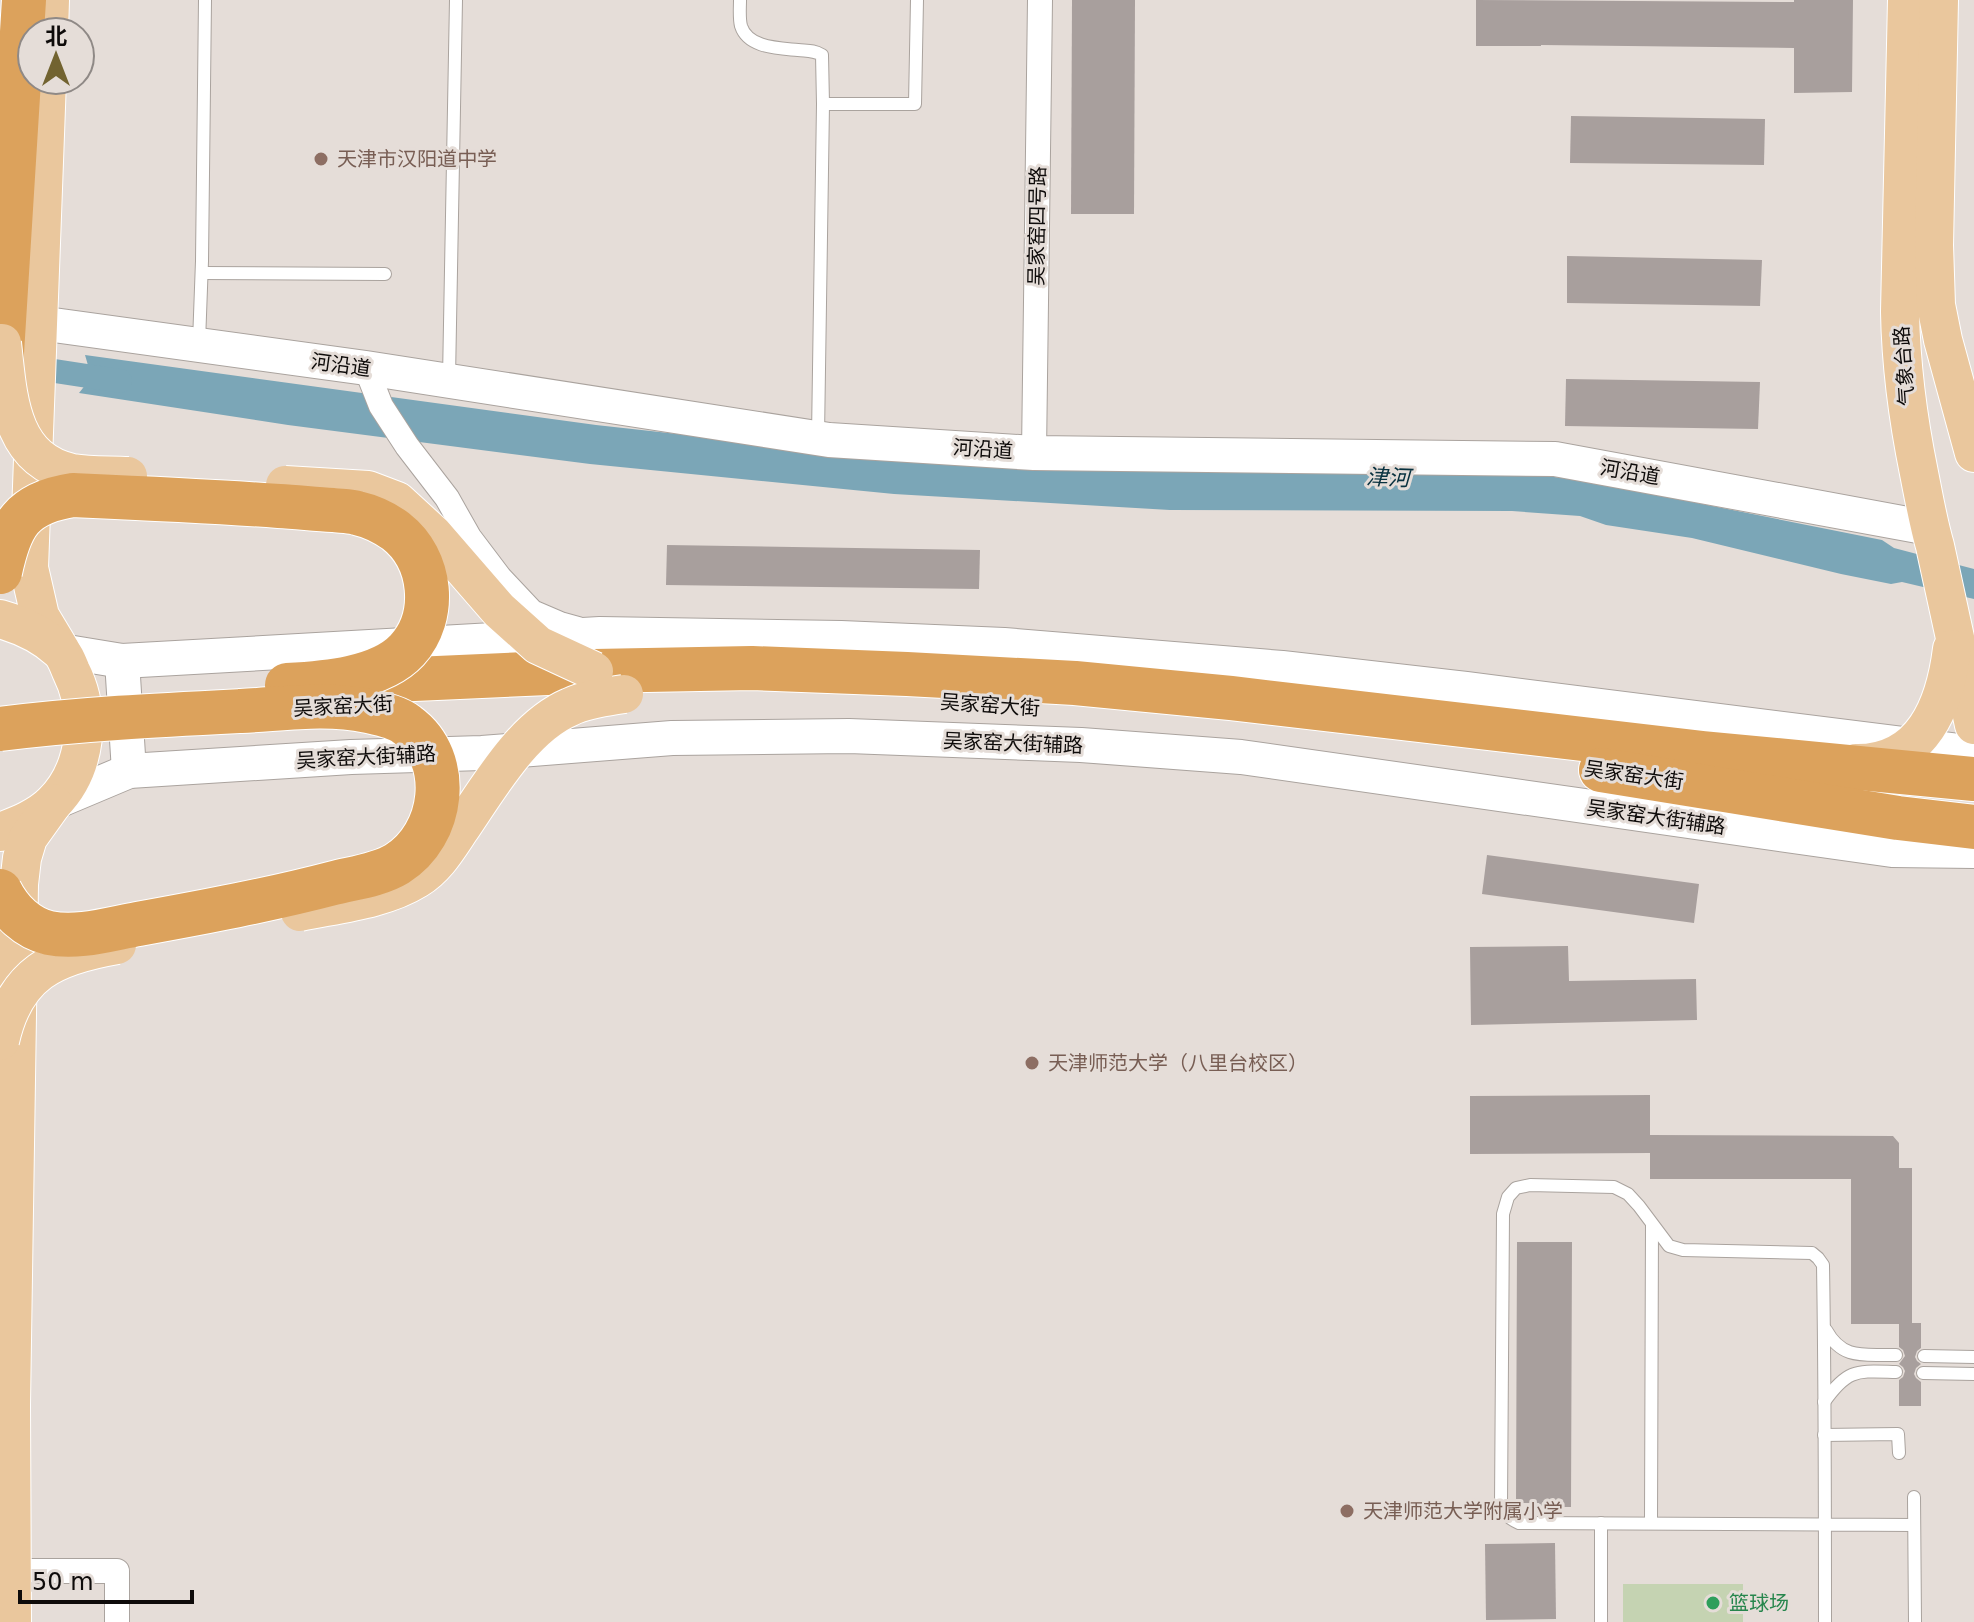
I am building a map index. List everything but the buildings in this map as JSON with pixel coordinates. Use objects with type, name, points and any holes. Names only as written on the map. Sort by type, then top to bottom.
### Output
[{"type":"highway","points":[[18,403],[27,330],[24,0]]},
{"type":"highway","points":[[0,572],[6,543],[17,522],[42,503],[57,497],[73,495],[211,501],[356,512],[396,531],[407,543],[419,561],[427,590],[427,614],[407,650],[374,671],[321,695]]},
{"type":"highway","name":"吴家窑大街","points":[[0,729],[195,713],[321,695],[606,666],[907,674],[1075,683],[1246,700],[1511,744],[1684,782],[1898,818],[1971,834]]},
{"type":"highway","name":"吴家窑大街","points":[[0,704],[189,690],[321,695]]},
{"type":"highway","points":[[0,891],[12,910],[35,930],[73,934],[217,910],[300,892],[397,864],[415,849],[436,814],[439,794],[433,761],[421,737],[406,723],[321,695]]},
{"type":"highway","name":"吴家窑大街","points":[[1511,744],[1703,753],[1824,763],[1969,755]]},
{"type":"highway","points":[[1684,782],[1765,778],[1863,790],[1909,790],[1969,755]]},
{"type":"main road","name":"气象台路","points":[[1907,0],[1901,361],[1908,422],[1954,630],[1969,755]]},
{"type":"main road","name":"气象台路","points":[[1939,0],[1934,245],[1936,305],[1974,453]]},
{"type":"main road","points":[[0,1041],[14,1000],[38,973],[55,961],[76,953],[359,900],[397,890],[420,878],[440,860],[505,765],[537,729],[569,707],[606,666],[538,645],[499,610],[433,534],[397,501],[368,490],[83,474],[45,462],[25,441],[13,417],[8,396],[27,330],[46,96]]},
{"type":"main road","points":[[12,1622],[11,1405],[19,884],[28,838],[70,781],[82,750],[84,713],[74,678],[40,616],[29,568],[18,403]]},
{"type":"main road","points":[[0,619],[23,626],[61,651]]},
{"type":"main road","points":[[1824,763],[1885,761],[1912,744],[1935,716],[1940,703],[1949,671],[1954,630]]},
{"type":"main road","points":[[1824,763],[1872,774],[1909,790],[1971,834]]},
{"type":"main road","points":[[0,832],[26,822],[53,803]]},
{"type":"street","name":"吴家窑四号路","points":[[1034,453],[1040,0]]},
{"type":"street","name":"河沿道","points":[[27,330],[199,345],[818,438],[1034,453],[1555,459],[1932,537]]},
{"type":"street","points":[[366,368],[381,406],[500,578],[532,612],[560,624],[606,666]]},
{"type":"street","points":[[61,651],[122,661],[606,666],[915,641],[1004,645],[1165,657],[1435,685],[1912,744],[1969,755]]},
{"type":"street","points":[[122,661],[129,771]]},
{"type":"street","name":"吴家窑大街辅路","points":[[53,803],[129,771],[351,757],[482,753],[672,738],[849,736],[1081,745],[1241,757],[1892,850],[1971,834]]},
{"type":"street","points":[[11,1571],[117,1571],[117,1622]]},
{"type":"lane","points":[[199,345],[205,0]]},
{"type":"lane","points":[[449,381],[456,0]]},
{"type":"lane","points":[[740,0],[740,23],[746,37],[761,44],[814,50],[822,55],[818,438]]},
{"type":"lane","points":[[823,104],[915,104],[917,0]]},
{"type":"lane","points":[[202,273],[385,274]]},
{"type":"lane","points":[[1825,1622],[1825,1525],[1824,1435],[1824,1327],[1823,1265],[1812,1253],[1683,1250],[1669,1246],[1628,1194],[1614,1187],[1530,1185],[1516,1188],[1508,1197],[1503,1214],[1501,1506],[1504,1513],[1519,1523],[1651,1523],[1825,1525],[1914,1525]]},
{"type":"lane","points":[[1651,1523],[1652,1225]]},
{"type":"lane","points":[[1824,1327],[1832,1343],[1852,1354],[1896,1355]]},
{"type":"lane","points":[[1924,1356],[1974,1357]]},
{"type":"lane","points":[[1824,1402],[1846,1377],[1861,1371],[1896,1372]]},
{"type":"lane","points":[[1923,1373],[1974,1374]]},
{"type":"lane","points":[[1824,1435],[1898,1434],[1899,1453]]},
{"type":"lane","points":[[1914,1497],[1915,1622]]},
{"type":"lane","points":[[1601,1523],[1601,1622]]},
{"type":"green space","points":[[1623,1584],[1743,1584],[1743,1622],[1623,1622]]},
{"type":"water","name":"津河","points":[[85,355],[596,425],[896,458],[1539,475],[1593,482],[1882,540],[1894,548],[1974,569],[1974,599],[1902,582],[1891,584],[1841,574],[1692,538],[1606,525],[1580,516],[1512,511],[1170,510],[894,494],[590,464],[288,425],[79,393],[90,376]]},
{"type":"waterway","points":[[22,366],[120,381]]},
{"type":"place","name":"天津市汉阳道中学","points":[[321,159]]},
{"type":"place","name":"天津师范大学（八里台校区）","points":[[1032,1063]]},
{"type":"place","name":"天津师范大学附属小学","points":[[1347,1511]]},
{"type":"place","name":"篮球场","points":[[1713,1603]]}]
